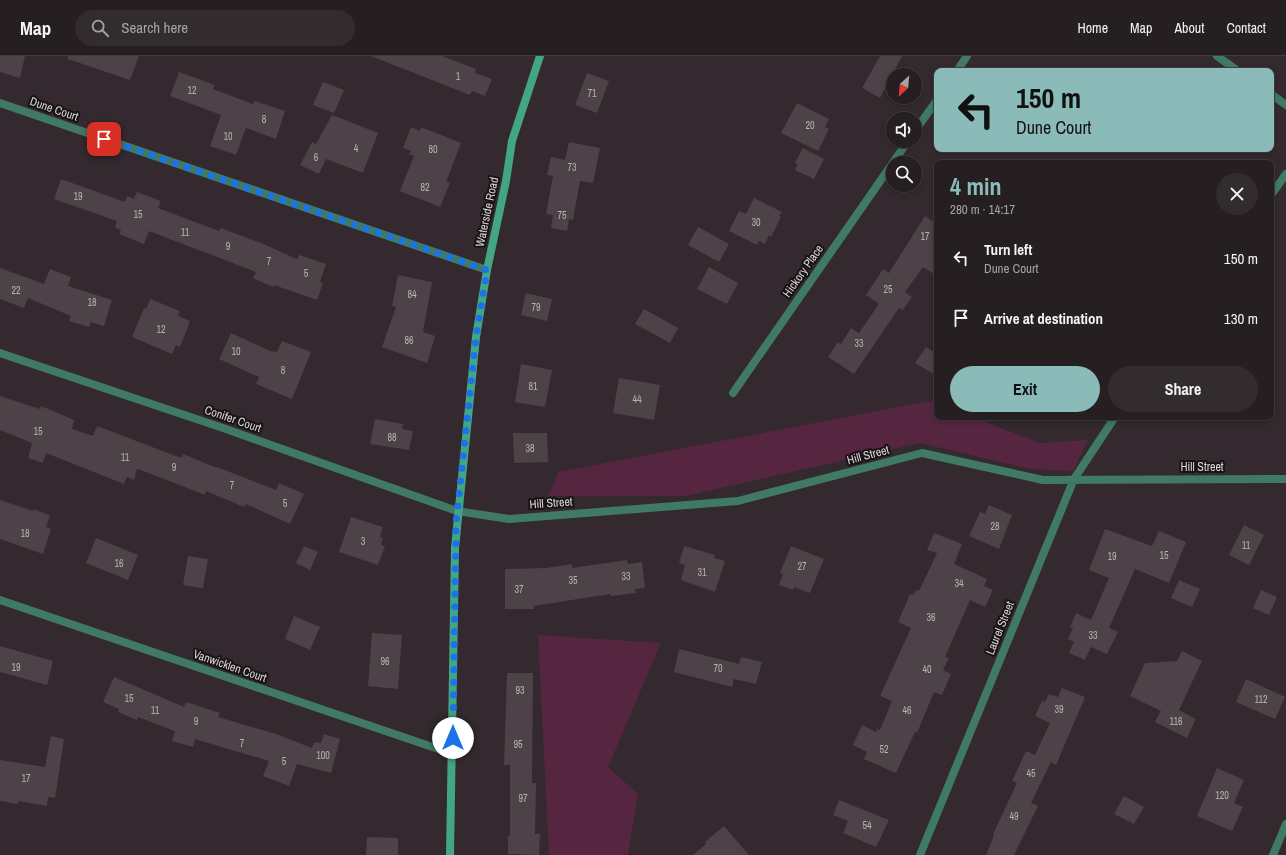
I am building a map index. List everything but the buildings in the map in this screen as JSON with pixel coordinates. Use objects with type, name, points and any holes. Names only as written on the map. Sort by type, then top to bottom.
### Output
[{"type":"main road","name":"Waterside Road","points":[[450,855],[453,754],[455,548],[457,511],[476,337],[487,270],[506,181],[512,141],[540,56]]},
{"type":"street","points":[[959,68],[967,56]]},
{"type":"street","points":[[1217,56],[1234,68]]},
{"type":"street","points":[[1274,96],[1286,105]]},
{"type":"street","name":"Dune Court","points":[[0,103],[487,270]]},
{"type":"street","points":[[922,121],[934,104]]},
{"type":"street","name":"Hickory Place","points":[[733,393],[903,148]]},
{"type":"street","points":[[1274,190],[1286,174]]},
{"type":"street","name":"Conifer Court","points":[[0,352],[234,432],[457,511]]},
{"type":"street","name":"Laurel Street","points":[[920,855],[1074,479],[1113,420]]},
{"type":"street","name":"Hill Street","points":[[457,511],[509,519],[738,501],[922,453],[1043,480],[1286,479]]},
{"type":"street","name":"Vanwicklen Court","points":[[0,600],[453,754]]},
{"type":"street","points":[[1273,855],[1286,824]]},
{"type":"shaded area","points":[[930,401],[934,403],[934,420],[980,420],[1040,443],[1088,440],[1073,471],[1030,469],[920,443],[686,496],[549,496],[558,472]]},
{"type":"shaded area","points":[[538,635],[661,643],[608,767],[638,794],[628,855],[549,855]]},
{"type":"route","points":[[104,139],[487,270],[476,337],[456,523],[453,738]]}]
